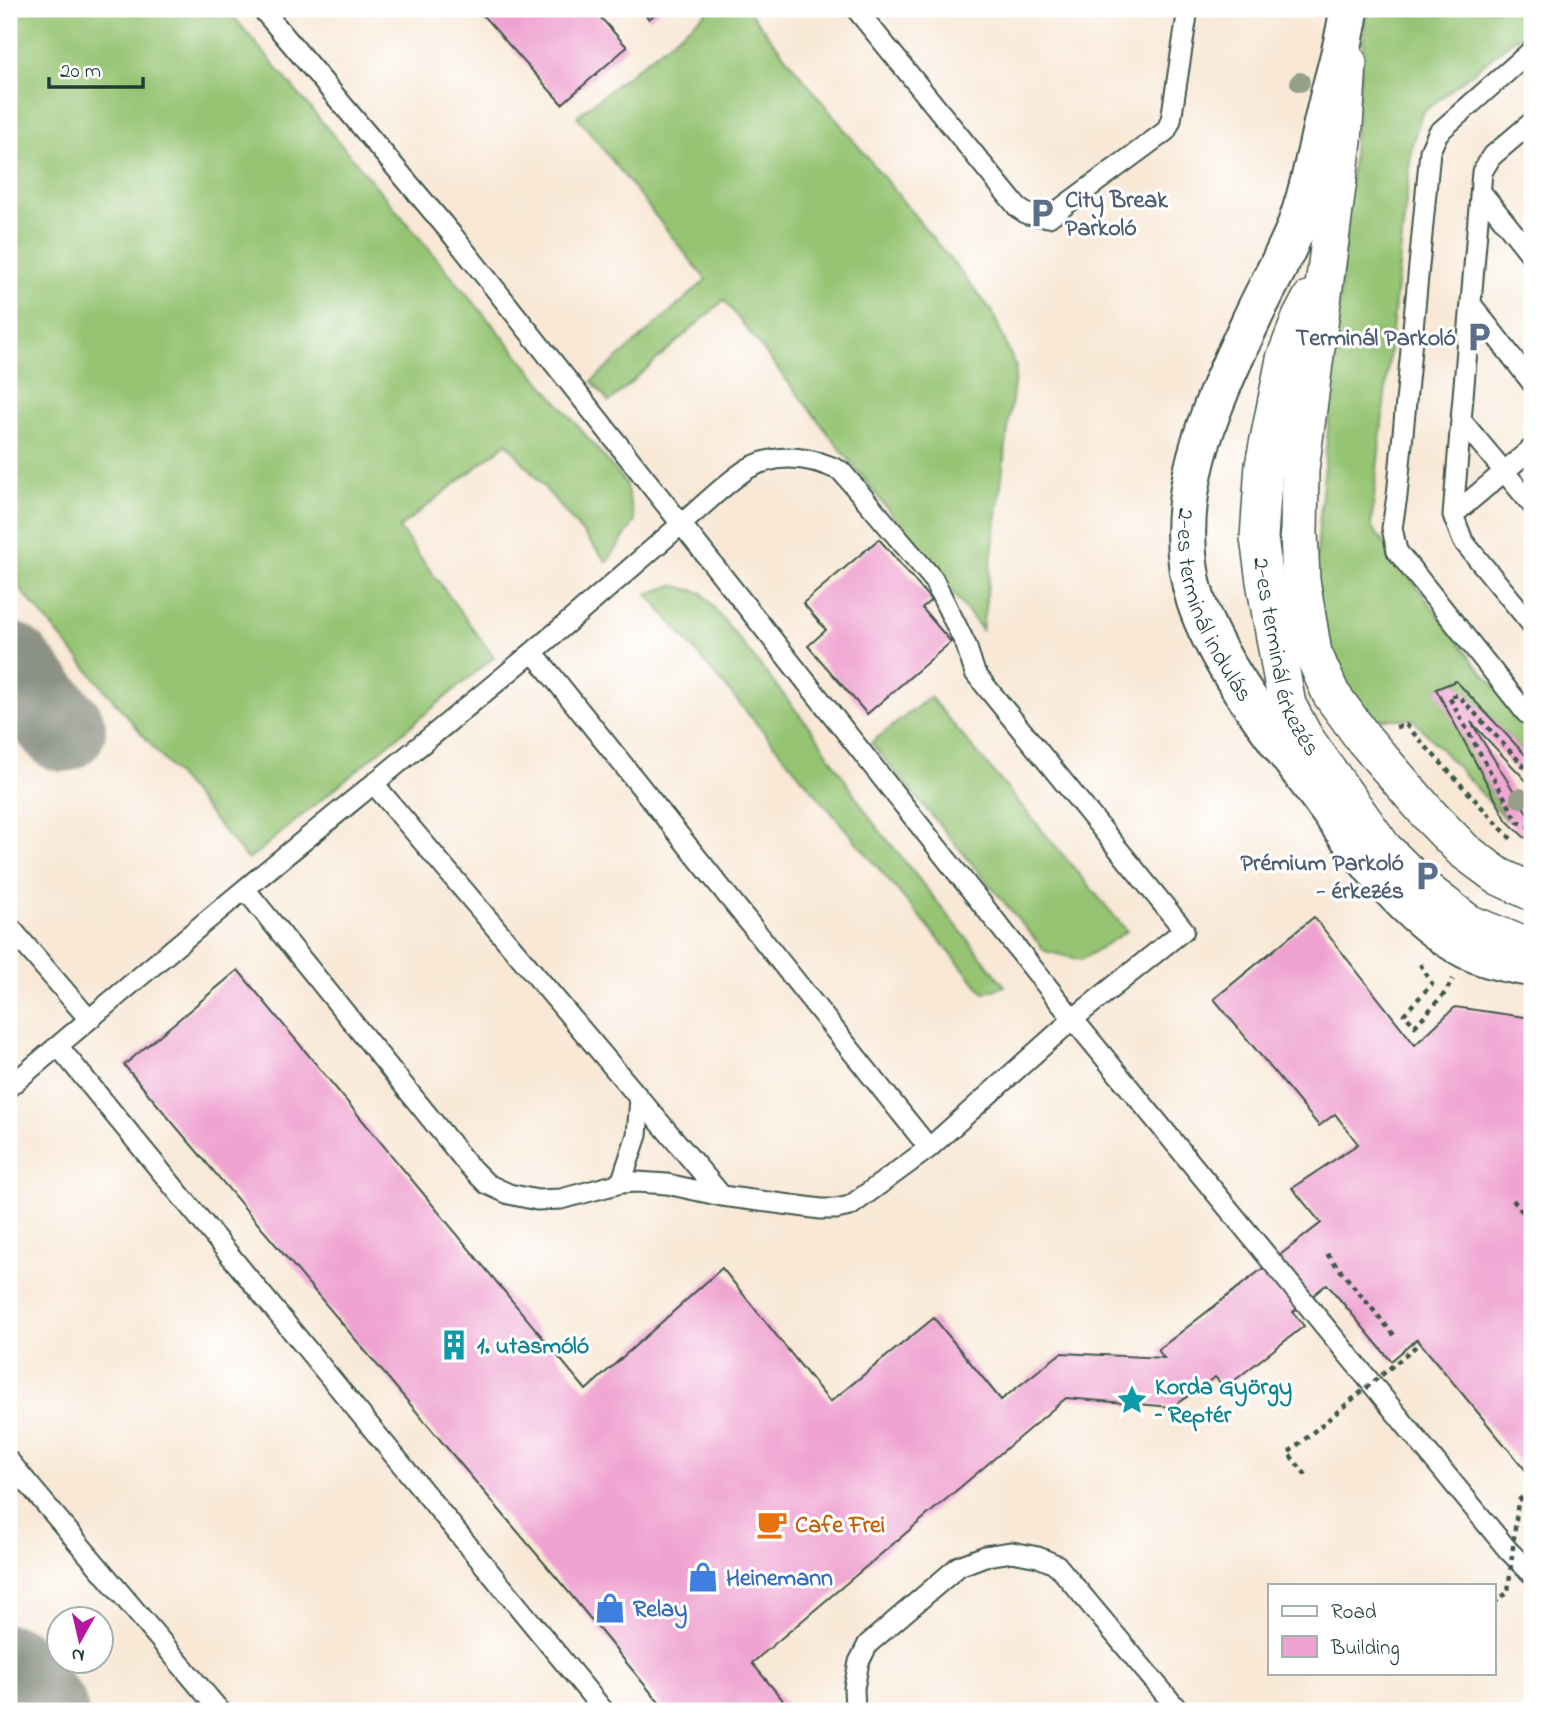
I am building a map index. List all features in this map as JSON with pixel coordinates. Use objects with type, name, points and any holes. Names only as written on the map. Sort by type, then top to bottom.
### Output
[{"type":"street","name":"2-es terminál érkezés","points":[[1348,13],[1348,79],[1344,129],[1300,470],[1301,580],[1313,653],[1320,672],[1338,703],[1364,739],[1431,817],[1463,850],[1498,876],[1532,892]]},
{"type":"street","name":"2-es terminál indulás","points":[[1348,13],[1308,186],[1295,229],[1250,322],[1209,418],[1195,461],[1188,494],[1185,539],[1189,571],[1196,601],[1215,643],[1247,697],[1370,867],[1443,935],[1468,950],[1495,960],[1532,967]]},
{"type":"street","name":"2-es terminál érkezés","points":[[1327,271],[1301,318],[1285,359],[1264,465],[1259,538],[1287,705],[1304,737],[1383,848],[1423,888],[1468,923],[1532,949]]},
{"type":"lane","points":[[262,9],[454,237],[1073,1019],[1508,1550],[1532,1574]]},
{"type":"lane","points":[[856,9],[1018,208],[1038,217],[1049,217],[1166,131],[1171,120],[1188,9]]},
{"type":"lane","points":[[1532,50],[1438,133],[1430,151],[1392,528],[1397,551],[1526,713],[1532,717]]},
{"type":"lane","points":[[1530,129],[1491,157],[1482,172],[1453,514],[1463,541],[1532,625]]},
{"type":"lane","points":[[1482,193],[1532,257]]},
{"type":"lane","points":[[1472,305],[1532,383]]},
{"type":"lane","points":[[1461,420],[1532,505]]},
{"type":"lane","points":[[1453,514],[1532,448]]},
{"type":"lane","points":[[9,1087],[88,1018],[245,888],[533,652],[747,470],[768,460],[786,458],[821,461],[841,471],[933,579],[966,645],[975,673],[1184,930],[1073,1019],[929,1148],[850,1206],[821,1209],[722,1196],[667,1184],[621,1183],[561,1199],[537,1200],[509,1194],[487,1184],[468,1165],[245,888]]},
{"type":"lane","points":[[533,652],[929,1148]]},
{"type":"lane","points":[[373,784],[722,1196]]},
{"type":"lane","points":[[9,926],[88,1018]]},
{"type":"lane","points":[[58,1046],[604,1711]]},
{"type":"lane","points":[[621,1183],[633,1152],[640,1099]]},
{"type":"lane","points":[[9,1461],[220,1711]]},
{"type":"lane","points":[[855,1711],[856,1675],[868,1644],[959,1566],[985,1556],[1012,1552],[1057,1566],[1179,1711]]},
{"type":"path","points":[[1532,775],[1458,695],[1449,697],[1518,822],[1532,827]]},
{"type":"path","points":[[1394,727],[1406,725],[1517,846]]},
{"type":"path","points":[[1418,960],[1432,984],[1404,1014],[1415,1026],[1446,993]]},
{"type":"path","points":[[1513,1200],[1532,1224]]},
{"type":"path","points":[[1327,1254],[1394,1335]]},
{"type":"path","points":[[1306,1475],[1288,1453],[1420,1343]]},
{"type":"path","points":[[1496,1601],[1508,1592],[1518,1501],[1532,1489]]},
{"type":"green space","points":[[9,9],[227,9],[625,482],[635,521],[607,562],[507,443],[399,528],[494,657],[248,860],[9,576]]},
{"type":"green space","points":[[711,9],[747,9],[992,311],[1016,368],[982,630],[724,300],[609,402],[592,381],[706,280],[577,116]]},
{"type":"green space","points":[[1366,9],[1532,9],[1532,25],[1422,113],[1412,144],[1371,526],[1476,665],[1532,727],[1532,762],[1456,681],[1437,689],[1507,821],[1413,719],[1367,719],[1331,670],[1315,572]]},
{"type":"green space","points":[[673,585],[702,593],[815,734],[872,821],[1005,986],[984,993],[647,594]]},
{"type":"green space","points":[[930,697],[1127,931],[1081,960],[1045,951],[871,743]]},
{"type":"building","points":[[477,9],[593,9],[627,47],[562,104]]},
{"type":"building","points":[[640,9],[661,9],[649,19]]},
{"type":"building","points":[[879,539],[931,600],[922,608],[951,642],[867,714],[808,646],[826,630],[803,603]]},
{"type":"building","points":[[1456,681],[1532,762],[1532,787],[1471,722],[1532,817],[1532,840],[1524,837],[1507,821],[1436,689]]},
{"type":"building","name":"1. utasmóló","points":[[1314,917],[1415,1045],[1455,1007],[1532,1018],[1532,1478],[1417,1339],[1391,1361],[1327,1284],[1293,1312],[1304,1326],[1225,1388],[1215,1377],[1172,1407],[1066,1398],[752,1663],[792,1711],[666,1711],[124,1065],[238,970],[586,1390],[722,1268],[830,1402],[934,1318],[1001,1400],[1061,1353],[1164,1358],[1158,1350],[1321,1223],[1292,1188],[1358,1144],[1335,1114],[1319,1126],[1214,999]]},
{"type":"taxiway","points":[[9,665],[63,729]]},
{"type":"taxiway","points":[[9,1667],[45,1711]]},
{"type":"place","name":"City Break Parkoló","points":[[1042,213]]},
{"type":"place","name":"Terminál Parkoló","points":[[1479,337]]},
{"type":"place","name":"Prémium Parkoló - érkezés","points":[[1427,876]]},
{"type":"place","name":"1. utasmóló","points":[[454,1345]]},
{"type":"place","name":"Korda György – Reptér","points":[[1132,1400]]},
{"type":"place","name":"Cafe Frei","points":[[772,1524]]},
{"type":"place","name":"Heinemann","points":[[703,1577]]},
{"type":"place","name":"Relay","points":[[610,1608]]}]
